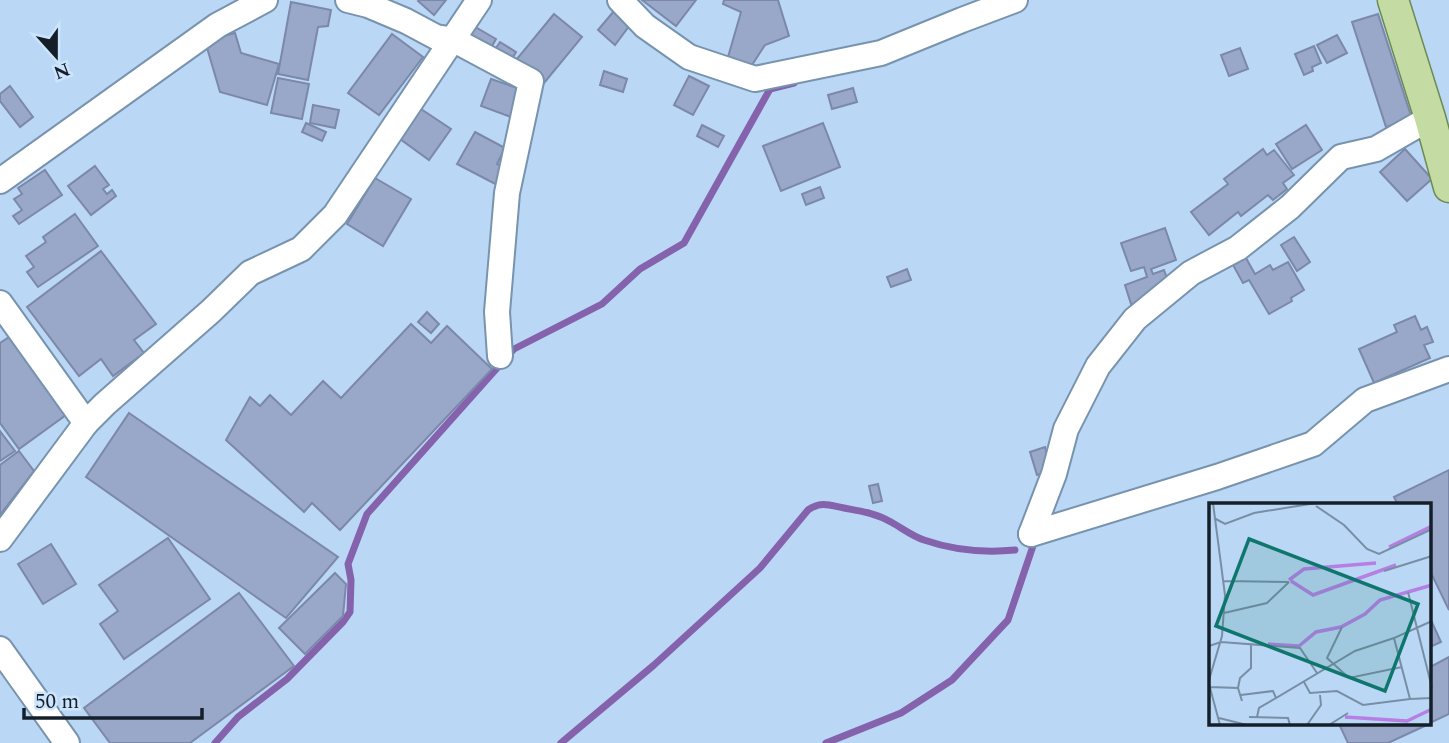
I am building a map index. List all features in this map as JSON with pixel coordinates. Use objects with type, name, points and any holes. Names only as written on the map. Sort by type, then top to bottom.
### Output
[{"type":"main road","points":[[1393,0],[1449,187]]},
{"type":"street","points":[[0,181],[218,25],[265,0]]},
{"type":"street","points":[[348,0],[407,21],[436,37],[454,40],[531,81],[507,193],[497,312],[500,356]]},
{"type":"street","points":[[0,539],[86,423],[105,404],[250,273],[301,249],[335,215],[479,0]]},
{"type":"street","points":[[620,0],[645,26],[689,57],[755,79],[881,54],[1015,0]]},
{"type":"street","points":[[1430,118],[1376,149],[1341,157],[1290,207],[1238,248],[1191,272],[1135,319],[1098,366],[1066,429],[1054,474],[1031,534],[1217,477],[1313,444],[1365,400],[1449,369]]},
{"type":"street","points":[[0,303],[86,423]]},
{"type":"street","points":[[0,649],[66,743]]},
{"type":"building","points":[[419,0],[446,0],[434,15]]},
{"type":"building","points":[[642,0],[696,0],[676,26]]},
{"type":"building","points":[[724,0],[778,0],[789,36],[765,45],[752,65],[728,57],[741,12],[723,4]]},
{"type":"building","points":[[291,2],[331,10],[328,26],[318,27],[308,80],[278,74]]},
{"type":"building","points":[[614,11],[630,25],[615,45],[598,30]]},
{"type":"building","points":[[554,14],[582,37],[544,83],[516,60]]},
{"type":"building","points":[[1378,14],[1412,119],[1386,127],[1352,22]]},
{"type":"building","points":[[472,25],[496,39],[488,53],[464,40]]},
{"type":"building","points":[[235,33],[241,53],[279,64],[267,105],[220,92],[205,41]]},
{"type":"building","points":[[392,34],[423,57],[379,115],[348,93]]},
{"type":"building","points":[[1337,35],[1347,53],[1327,63],[1317,45]]},
{"type":"building","points":[[500,42],[516,52],[509,64],[492,54]]},
{"type":"building","points":[[1314,46],[1321,63],[1304,75],[1295,54]]},
{"type":"building","points":[[1240,48],[1248,69],[1229,76],[1221,55]]},
{"type":"building","points":[[604,71],[627,79],[623,92],[600,85]]},
{"type":"building","points":[[689,76],[709,86],[693,115],[674,105]]},
{"type":"building","points":[[278,78],[309,84],[302,119],[271,113]]},
{"type":"building","points":[[491,79],[520,89],[511,117],[481,106]]},
{"type":"building","points":[[10,86],[33,117],[20,127],[0,101],[0,94]]},
{"type":"building","points":[[853,88],[857,102],[832,109],[828,95]]},
{"type":"building","points":[[313,105],[339,110],[335,128],[310,123]]},
{"type":"building","points":[[421,109],[451,129],[429,160],[400,139]]},
{"type":"building","points":[[306,123],[326,132],[322,141],[302,132]]},
{"type":"building","points":[[823,123],[840,167],[781,191],[763,146]]},
{"type":"building","points":[[702,125],[724,136],[718,147],[697,136]]},
{"type":"building","points":[[1306,125],[1322,150],[1292,169],[1276,144]]},
{"type":"building","points":[[475,132],[505,148],[497,164],[507,169],[503,188],[457,164]]},
{"type":"building","points":[[1263,149],[1267,155],[1274,150],[1294,175],[1283,183],[1287,189],[1273,200],[1268,195],[1241,216],[1238,212],[1209,235],[1191,212],[1228,184],[1224,179]]},
{"type":"building","points":[[1405,149],[1432,179],[1407,201],[1380,172]]},
{"type":"building","points":[[95,166],[109,185],[103,189],[107,194],[112,190],[116,196],[91,215],[68,186]]},
{"type":"building","points":[[45,170],[62,195],[19,224],[13,216],[22,210],[14,199],[22,194],[18,188]]},
{"type":"building","points":[[375,178],[411,199],[383,246],[347,224]]},
{"type":"building","points":[[820,187],[824,198],[806,205],[802,194]]},
{"type":"building","points":[[75,214],[98,246],[38,287],[27,272],[34,267],[26,256],[46,242],[43,237]]},
{"type":"building","points":[[1165,228],[1176,260],[1151,269],[1153,274],[1164,270],[1168,281],[1145,303],[1131,304],[1125,285],[1147,277],[1144,267],[1131,271],[1121,243]]},
{"type":"building","points":[[1294,237],[1310,262],[1297,271],[1281,245]]},
{"type":"building","points":[[101,251],[156,324],[134,340],[144,353],[113,376],[101,359],[79,376],[27,307]]},
{"type":"building","points":[[1246,258],[1255,274],[1270,265],[1273,270],[1288,262],[1304,290],[1291,298],[1292,301],[1269,314],[1249,280],[1243,283],[1233,265]]},
{"type":"building","points":[[907,269],[911,280],[891,287],[887,277]]},
{"type":"building","points":[[427,312],[439,324],[431,333],[418,322]]},
{"type":"building","points":[[1415,316],[1421,330],[1427,327],[1433,342],[1424,345],[1430,358],[1374,383],[1359,349],[1397,332],[1394,325]]},
{"type":"building","points":[[411,324],[431,343],[447,326],[492,369],[340,530],[312,503],[304,512],[226,440],[250,397],[260,406],[270,395],[291,415],[323,381],[341,398]]},
{"type":"building","points":[[9,337],[66,415],[19,449],[0,423],[0,343]]},
{"type":"building","points":[[129,413],[338,557],[286,618],[86,477]]},
{"type":"building","points":[[0,431],[15,451],[0,461]]},
{"type":"building","points":[[1045,447],[1051,471],[1037,475],[1030,452]]},
{"type":"building","points":[[19,451],[34,471],[0,515],[0,465]]},
{"type":"building","points":[[1449,470],[1449,610],[1432,575],[1432,503],[1397,503],[1394,497]]},
{"type":"building","points":[[878,484],[882,501],[873,503],[869,486]]},
{"type":"building","points":[[168,538],[210,599],[124,659],[100,624],[118,611],[99,585]]},
{"type":"building","points":[[51,544],[76,584],[43,604],[18,564]]},
{"type":"building","points":[[335,573],[346,584],[343,616],[305,654],[279,628]]},
{"type":"building","points":[[239,593],[294,666],[190,743],[110,743],[84,708]]},
{"type":"building","points":[[1432,622],[1441,642],[1432,646]]},
{"type":"building","points":[[1449,657],[1449,714],[1432,722],[1432,666]]},
{"type":"building","points":[[1340,726],[1425,726],[1388,743],[1348,743]]},
{"type":"waterway","points":[[215,743],[238,717],[287,679],[350,612],[351,580],[348,564],[367,514],[514,349],[602,304],[640,269],[684,243],[770,89],[794,83]]},
{"type":"waterway","points":[[561,743],[654,665],[760,568],[813,507],[829,505],[874,514],[920,538],[946,546],[980,551],[1015,550]]},
{"type":"waterway","points":[[826,743],[901,713],[952,680],[1008,620],[1034,543]]}]
